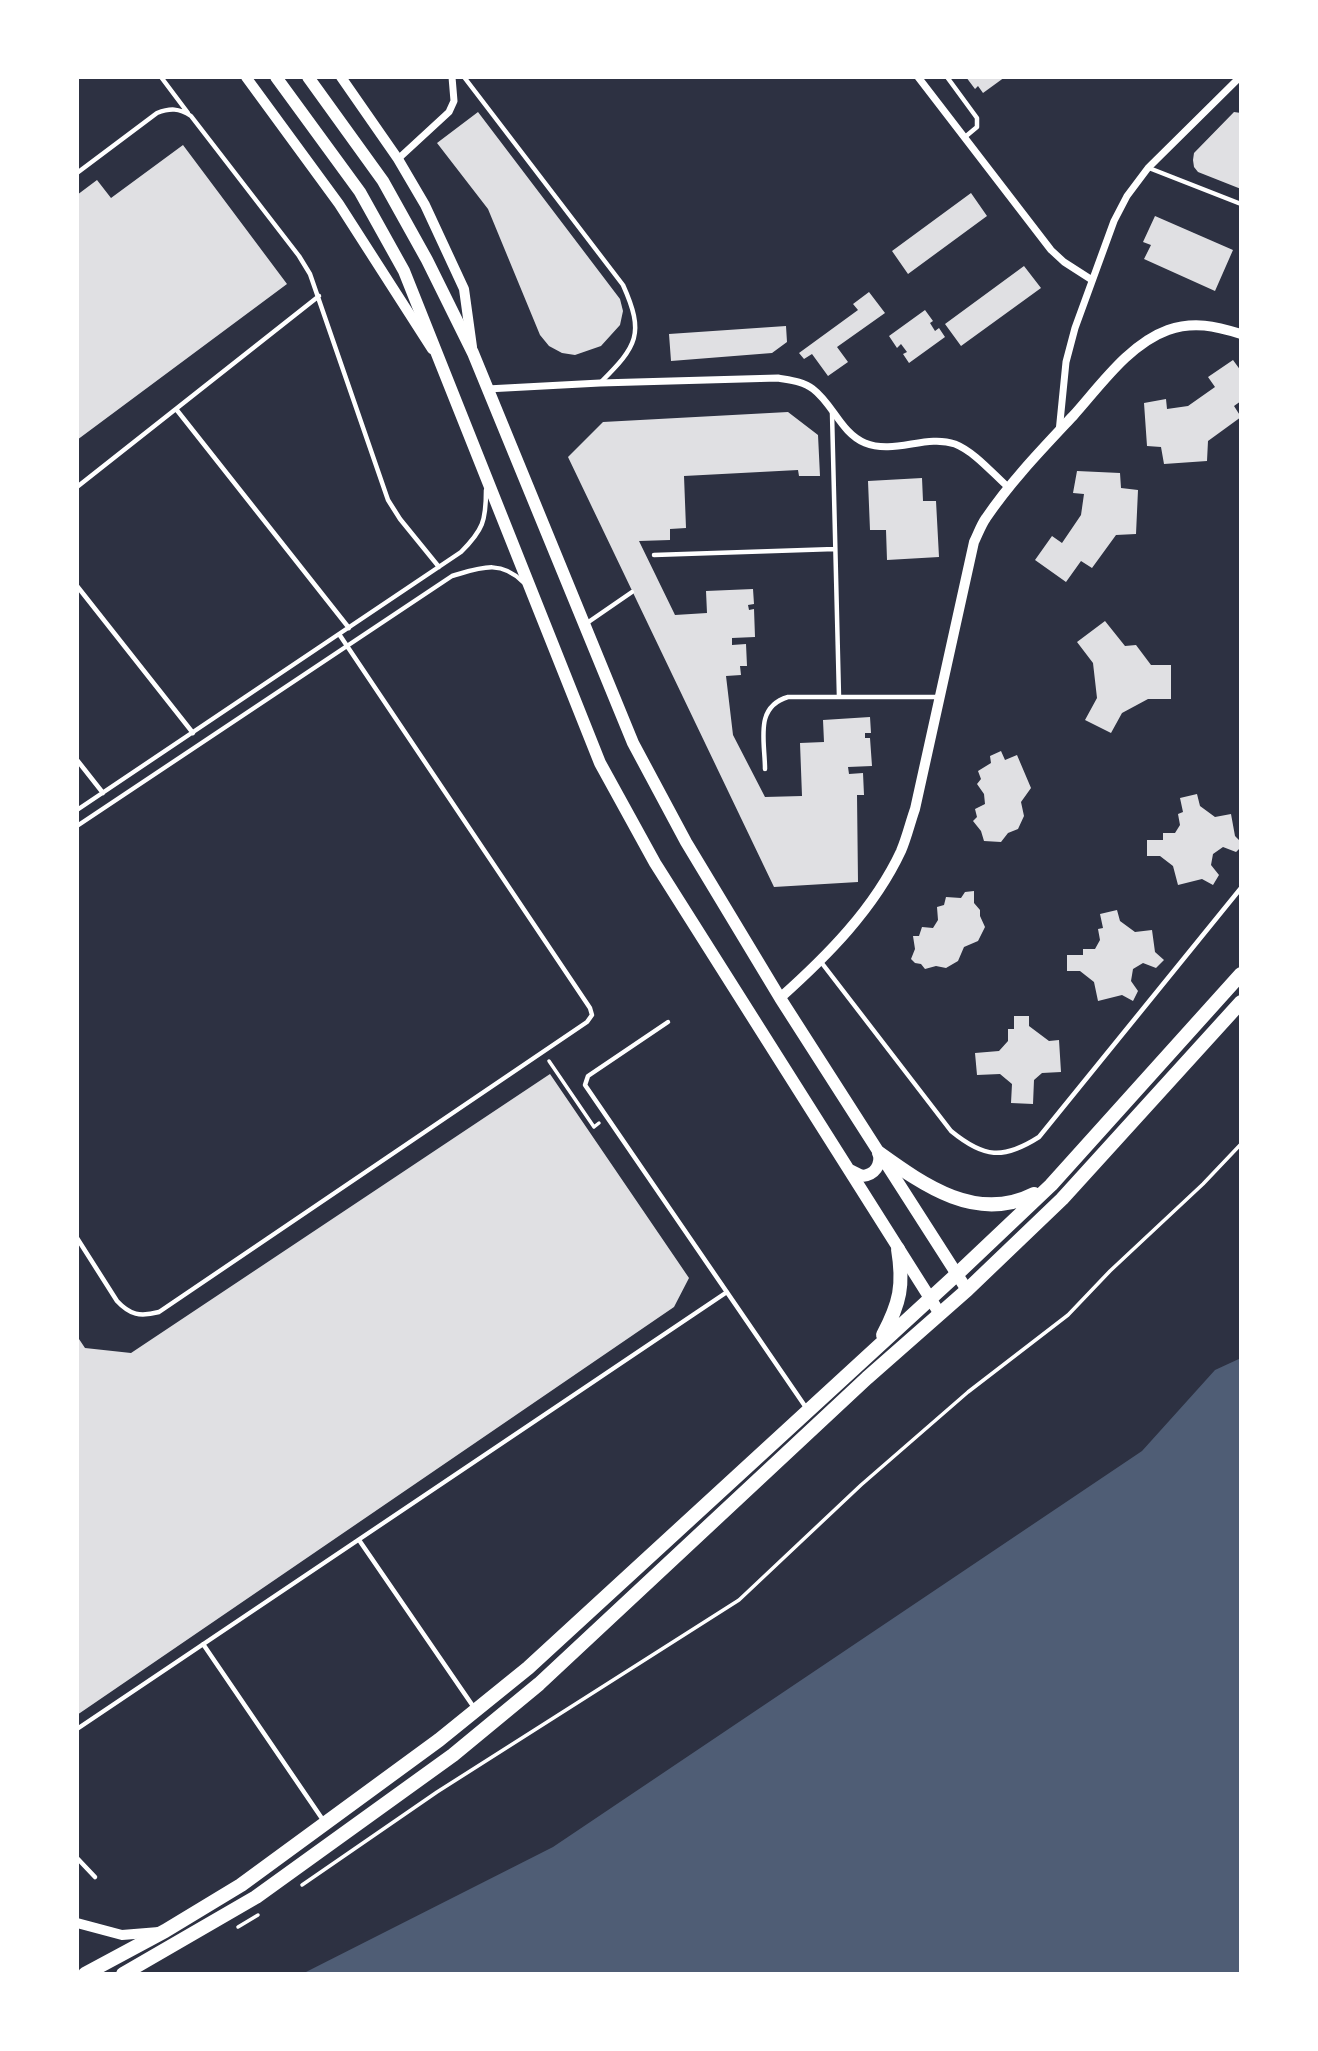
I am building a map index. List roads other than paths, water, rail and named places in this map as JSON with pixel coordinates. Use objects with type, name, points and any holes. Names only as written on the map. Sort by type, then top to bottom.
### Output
[{"type":"main road","points":[[276,77],[360,192],[404,271],[600,763],[649,852],[940,1314]]},
{"type":"main road","points":[[308,77],[383,181],[427,260],[473,353],[633,743],[687,842],[780,998],[967,1290]]},
{"type":"main road","points":[[85,1974],[165,1931],[241,1885],[476,1710],[528,1668],[1051,1185],[1241,974]]},
{"type":"main road","points":[[123,1974],[256,1897],[453,1755],[539,1684],[867,1378],[967,1290],[1062,1199],[1241,1002]]},
{"type":"main road","points":[[847,1168],[855,1174],[867,1176],[879,1164],[879,1153]]},
{"type":"main road","points":[[879,1153],[923,1184],[967,1202],[988,1205],[1016,1203],[1051,1185]]},
{"type":"main road","points":[[878,1345],[900,1297],[902,1275],[898,1249]]},
{"type":"street","points":[[246,77],[339,204],[444,368]]},
{"type":"street","points":[[341,77],[398,159],[425,205],[464,289],[473,353]]},
{"type":"street","points":[[398,159],[449,112],[454,102],[452,77]]},
{"type":"street","points":[[918,77],[1051,250],[1092,281]]},
{"type":"street","points":[[1059,432],[1066,362],[1075,328],[1114,221],[1127,196],[1148,168],[1240,77]]},
{"type":"street","points":[[780,998],[821,961],[854,923],[882,885],[901,849],[915,809],[974,542],[985,520],[1009,488],[1124,360],[1143,343],[1167,330],[1190,325],[1209,324],[1241,334]]},
{"type":"street","points":[[487,388],[778,378],[799,382],[813,389],[849,432],[863,442],[881,448],[941,442],[956,445],[1009,488]]},
{"type":"street","points":[[77,1923],[122,1935],[165,1931]]},
{"type":"lane","points":[[161,77],[310,274],[388,500],[439,567]]},
{"type":"lane","points":[[464,77],[627,293],[635,322],[635,342],[625,358],[600,383]]},
{"type":"lane","points":[[947,77],[977,118],[977,127],[965,138]]},
{"type":"lane","points":[[77,173],[157,113],[175,109],[191,116]]},
{"type":"lane","points":[[1148,168],[1241,204]]},
{"type":"lane","points":[[77,487],[319,296]]},
{"type":"lane","points":[[176,409],[349,628]]},
{"type":"lane","points":[[832,412],[839,697]]},
{"type":"lane","points":[[77,810],[461,552],[480,532],[486,513],[486,479]]},
{"type":"lane","points":[[654,555],[835,549]]},
{"type":"lane","points":[[77,823],[87,819],[452,576],[477,569],[499,568],[512,571],[529,589]]},
{"type":"lane","points":[[77,586],[193,733]]},
{"type":"lane","points":[[584,625],[632,592]]},
{"type":"lane","points":[[77,1238],[125,1310],[135,1315],[159,1312],[587,1022],[592,1015],[590,1008],[339,634]]},
{"type":"lane","points":[[765,769],[764,716],[778,699],[788,696],[940,697]]},
{"type":"lane","points":[[77,760],[103,793]]},
{"type":"lane","points":[[821,961],[951,1131],[971,1146],[993,1152],[1017,1151],[1040,1137],[1241,888]]},
{"type":"lane","points":[[668,1022],[588,1076],[585,1085],[807,1409]]},
{"type":"lane","points":[[77,1729],[727,1292]]},
{"type":"lane","points":[[359,1540],[476,1710]]},
{"type":"lane","points":[[203,1644],[326,1823]]},
{"type":"lane","points":[[77,1858],[95,1877]]},
{"type":"water","points":[[1241,1358],[1241,1974],[302,1974],[553,1847],[1142,1451],[1215,1370]]}]
